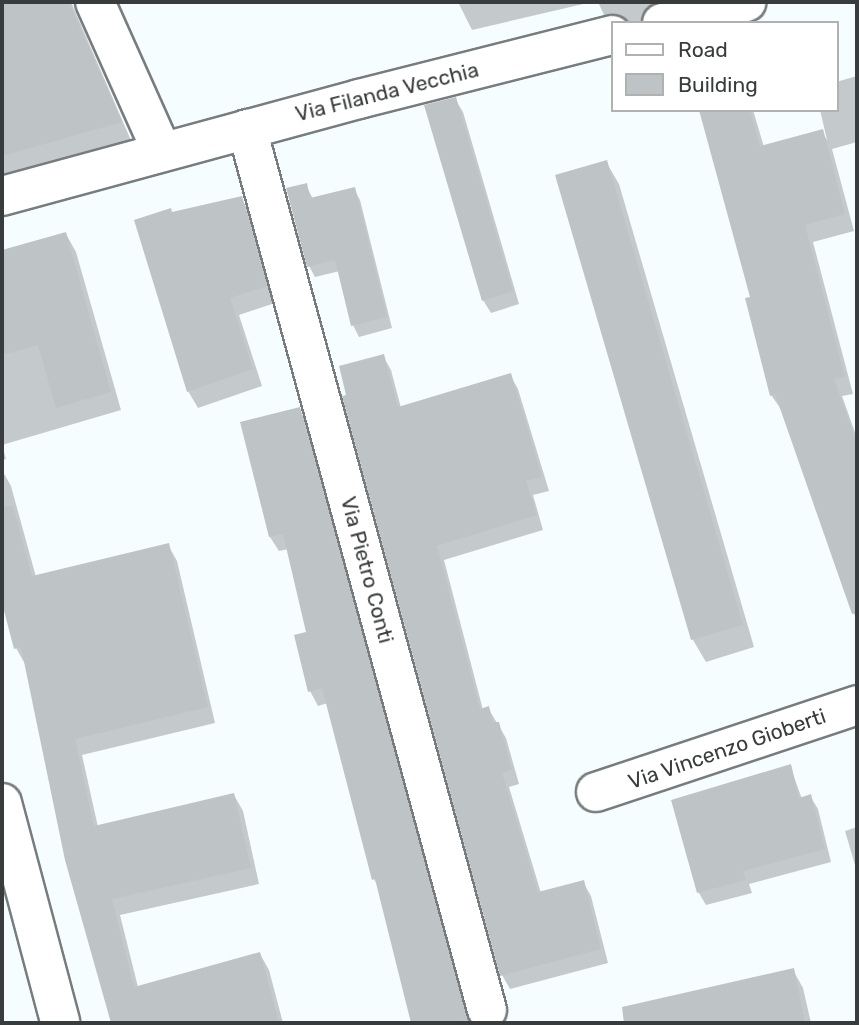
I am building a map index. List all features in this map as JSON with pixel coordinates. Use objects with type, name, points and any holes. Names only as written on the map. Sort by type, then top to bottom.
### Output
[{"type":"street","points":[[96,2],[162,152]]},
{"type":"street","points":[[670,21],[746,2]]},
{"type":"street","name":"Via Filanda Vecchia","points":[[2,196],[247,129],[610,36]]},
{"type":"street","name":"Via Pietro Conti","points":[[247,129],[487,1010]]},
{"type":"street","name":"Via Vincenzo Gioberti","points":[[596,792],[857,705]]},
{"type":"street","points":[[2,803],[60,1021]]},
{"type":"building","points":[[2,2],[69,2],[122,122],[2,156]]},
{"type":"building","points":[[456,97],[513,291],[482,301],[424,105]]},
{"type":"building","points":[[700,112],[751,112],[760,146],[823,129],[845,214],[805,225],[845,377],[834,379],[857,444],[857,613],[852,614],[775,394],[770,396],[745,298],[750,297]]},
{"type":"building","points":[[607,160],[743,625],[691,640],[555,175]]},
{"type":"building","points":[[307,183],[310,198],[355,187],[387,317],[351,326],[335,260],[307,267],[286,188]]},
{"type":"building","points":[[242,196],[267,286],[230,298],[253,369],[187,392],[134,220],[171,208],[172,212]]},
{"type":"building","points":[[66,232],[111,392],[56,408],[38,345],[2,355],[2,250]]},
{"type":"building","points":[[384,354],[398,407],[511,373],[542,477],[526,481],[537,515],[437,546],[480,709],[489,706],[493,722],[499,722],[512,770],[502,773],[538,892],[584,880],[601,949],[500,976],[342,396],[346,395],[339,366]]},
{"type":"building","points":[[300,407],[468,1019],[453,1023],[411,1023],[375,879],[372,880],[322,688],[308,692],[294,635],[306,632],[283,534],[269,537],[240,422]]},
{"type":"building","points":[[13,506],[32,576],[169,543],[208,707],[75,739],[94,826],[234,793],[251,868],[112,899],[134,987],[260,952],[279,1023],[111,1023],[65,860],[21,647],[14,649],[2,603],[2,507]]},
{"type":"building","points":[[791,764],[799,798],[811,794],[825,849],[743,871],[746,880],[697,893],[671,800]]},
{"type":"building","points":[[794,968],[805,1023],[624,1023],[622,1007]]}]
